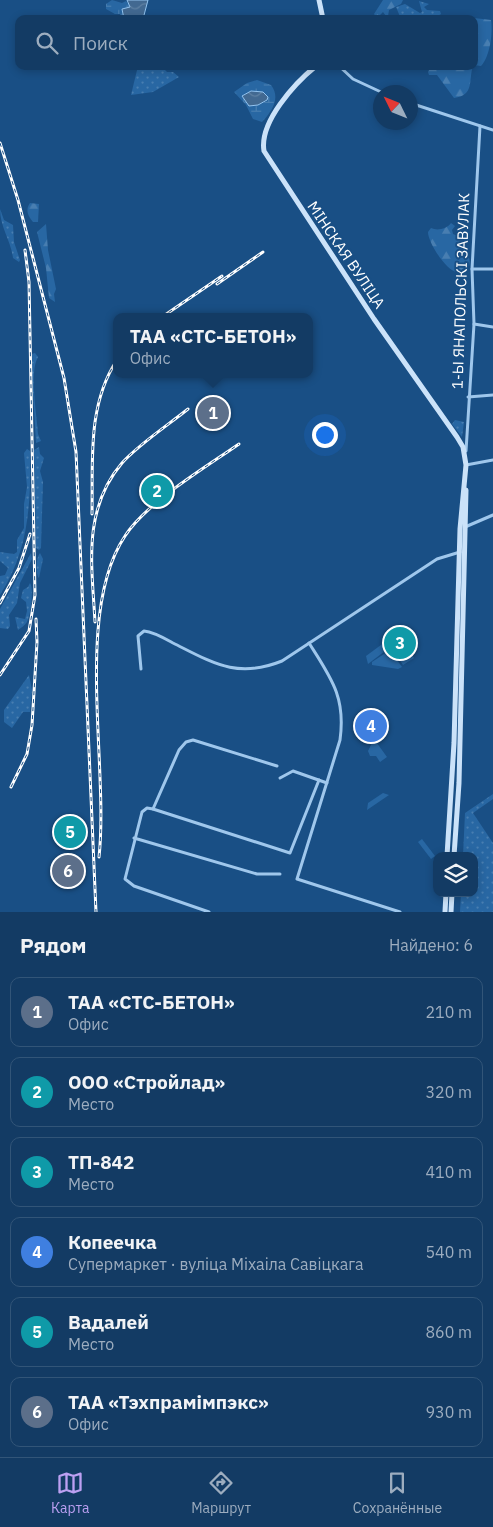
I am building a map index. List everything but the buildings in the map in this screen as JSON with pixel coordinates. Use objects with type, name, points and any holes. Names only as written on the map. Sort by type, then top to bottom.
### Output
[{"type":"main road","points":[[319,0],[322,15]]},
{"type":"main road","name":"МІНСКАЯ ВУЛІЦА","points":[[312,70],[292,90],[274,116],[263,139],[264,151],[374,319],[457,437],[465,456],[466,465],[462,552]]},
{"type":"main road","points":[[454,852],[457,807],[462,552]]},
{"type":"main road","points":[[447,852],[462,552]]},
{"type":"main road","points":[[450,808],[457,807]]},
{"type":"main road","points":[[446,897],[446,912]]},
{"type":"main road","points":[[451,912],[452,897]]},
{"type":"street","points":[[343,70],[352,79],[373,88]]},
{"type":"street","points":[[418,106],[493,130]]},
{"type":"street","name":"1-Ы ЯНАПОЛЬСКІ ЗАВУЛАК","points":[[465,456],[474,324],[472,269],[480,126]]},
{"type":"street","points":[[472,269],[493,269]]},
{"type":"street","points":[[474,324],[493,327]]},
{"type":"street","points":[[468,397],[493,395]]},
{"type":"street","points":[[466,465],[493,460]]},
{"type":"street","points":[[462,528],[493,515]]},
{"type":"street","points":[[141,669],[137,642],[138,636],[144,631],[219,666],[251,670],[282,661],[436,559],[462,552]]},
{"type":"street","points":[[309,643],[334,683],[343,711],[340,740],[297,879],[400,912]]},
{"type":"street","points":[[153,809],[179,750],[186,742],[194,740],[276,766]]},
{"type":"street","points":[[280,778],[292,771],[327,783]]},
{"type":"street","points":[[209,912],[128,883],[125,878],[126,872],[142,812],[147,808],[153,809],[290,853],[319,780]]},
{"type":"street","points":[[134,838],[257,874],[280,874]]},
{"type":"green space","points":[[112,0],[122,3],[126,1],[129,4],[129,8],[122,8],[123,15],[115,14],[106,9],[106,4]]},
{"type":"green space","points":[[383,0],[403,0],[401,4],[389,10],[388,15],[383,12],[380,15],[374,14]]},
{"type":"green space","points":[[419,1],[429,4],[424,7],[427,10],[440,11],[441,14],[399,15],[396,7],[405,4],[420,13],[422,12]]},
{"type":"green space","points":[[478,18],[491,20],[492,31],[487,56],[481,66],[478,66]]},
{"type":"green space","points":[[137,70],[165,70],[173,72],[179,77],[153,92],[131,95]]},
{"type":"green space","points":[[429,70],[472,70],[468,91],[454,98],[437,75],[429,75]]},
{"type":"green space","points":[[257,80],[271,85],[274,90],[274,104],[262,122],[253,119],[246,105],[234,92],[247,83]],"holes":[[[251,91],[268,97],[267,101],[258,105],[245,100],[242,96]]]},
{"type":"green space","points":[[30,203],[39,204],[38,222],[33,222],[27,211]]},
{"type":"green space","points":[[0,209],[4,220],[13,225],[14,242],[19,262],[13,258],[0,216]]},
{"type":"green space","points":[[451,223],[455,226],[452,230],[453,234],[467,240],[461,247],[470,260],[469,266],[457,272],[443,262],[431,242],[428,232],[431,228],[442,229]]},
{"type":"green space","points":[[46,224],[48,250],[56,289],[54,294],[55,302],[49,298],[46,268],[37,232]]},
{"type":"green space","points":[[35,353],[38,357],[34,373],[34,394],[38,434],[41,441],[36,443],[31,358],[32,354]]},
{"type":"green space","points":[[455,420],[464,422],[462,437],[452,424]]},
{"type":"green space","points":[[39,447],[40,454],[44,458],[40,471],[43,482],[41,548],[39,550],[36,548],[34,450]]},
{"type":"green space","points":[[27,449],[30,451],[30,489],[26,526],[17,561],[0,595],[0,576],[5,575],[8,568],[0,561],[0,552],[14,554],[17,552],[17,540],[24,528],[24,504],[27,487],[24,453]]},
{"type":"green space","points":[[31,553],[32,559],[20,583],[17,603],[9,615],[10,626],[8,629],[0,628],[0,609]]},
{"type":"green space","points":[[40,553],[43,559],[39,578],[36,566]]},
{"type":"green space","points":[[30,583],[32,596],[30,614],[27,622],[18,630],[15,617],[25,619],[27,611],[26,602],[21,598],[23,590]]},
{"type":"green space","points":[[385,642],[389,648],[368,664],[366,656]]},
{"type":"green space","points":[[406,645],[414,658],[403,665],[395,653]]},
{"type":"green space","points":[[390,650],[402,667],[398,669],[372,665],[372,662]]},
{"type":"green space","points":[[29,675],[32,690],[30,712],[23,712],[12,728],[4,722],[4,710]]},
{"type":"green space","points":[[374,739],[387,757],[380,762],[376,756],[370,756],[368,751]]},
{"type":"green space","points":[[383,793],[389,795],[367,810],[368,803]]},
{"type":"green space","points":[[493,794],[493,799],[473,813],[493,843],[493,912],[460,912],[461,897],[478,897],[478,852],[463,852],[465,813]]},
{"type":"green space","points":[[422,839],[433,853],[433,858],[431,859],[418,842]]},
{"type":"water","points":[[127,0],[148,0],[144,15],[123,15],[122,9],[130,7]]},
{"type":"water","points":[[251,91],[263,92],[268,97],[267,100],[258,105],[249,106],[242,96]]},
{"type":"railway","points":[[0,143],[18,200],[64,378],[76,452],[96,912]]},
{"type":"railway","points":[[0,675],[29,631],[35,595],[29,282],[25,250]]},
{"type":"railway","points":[[217,284],[263,252]]},
{"type":"railway","points":[[168,313],[222,276]]},
{"type":"railway","points":[[92,514],[92,454],[96,415],[107,377],[113,367]]},
{"type":"railway","points":[[95,622],[92,539],[100,500],[109,481],[122,463],[145,442],[188,409]]},
{"type":"railway","points":[[99,857],[101,820],[97,647],[101,605],[110,568],[125,536],[147,511],[178,486],[239,444]]},
{"type":"railway","points":[[0,603],[19,568],[30,534]]},
{"type":"railway","points":[[11,787],[27,754],[32,725],[37,642],[36,619]]},
{"type":"place","name":"ТАА «СТС-БЕТОН»","points":[[213,413]]},
{"type":"place","name":"ООО «Стройлад»","points":[[157,491]]},
{"type":"place","name":"ТП-842","points":[[400,643]]},
{"type":"place","name":"Копеечка","points":[[371,726]]},
{"type":"place","name":"Вадалей","points":[[70,832]]},
{"type":"place","name":"ТАА «Тэхпрамімпэкс»","points":[[68,871]]}]
